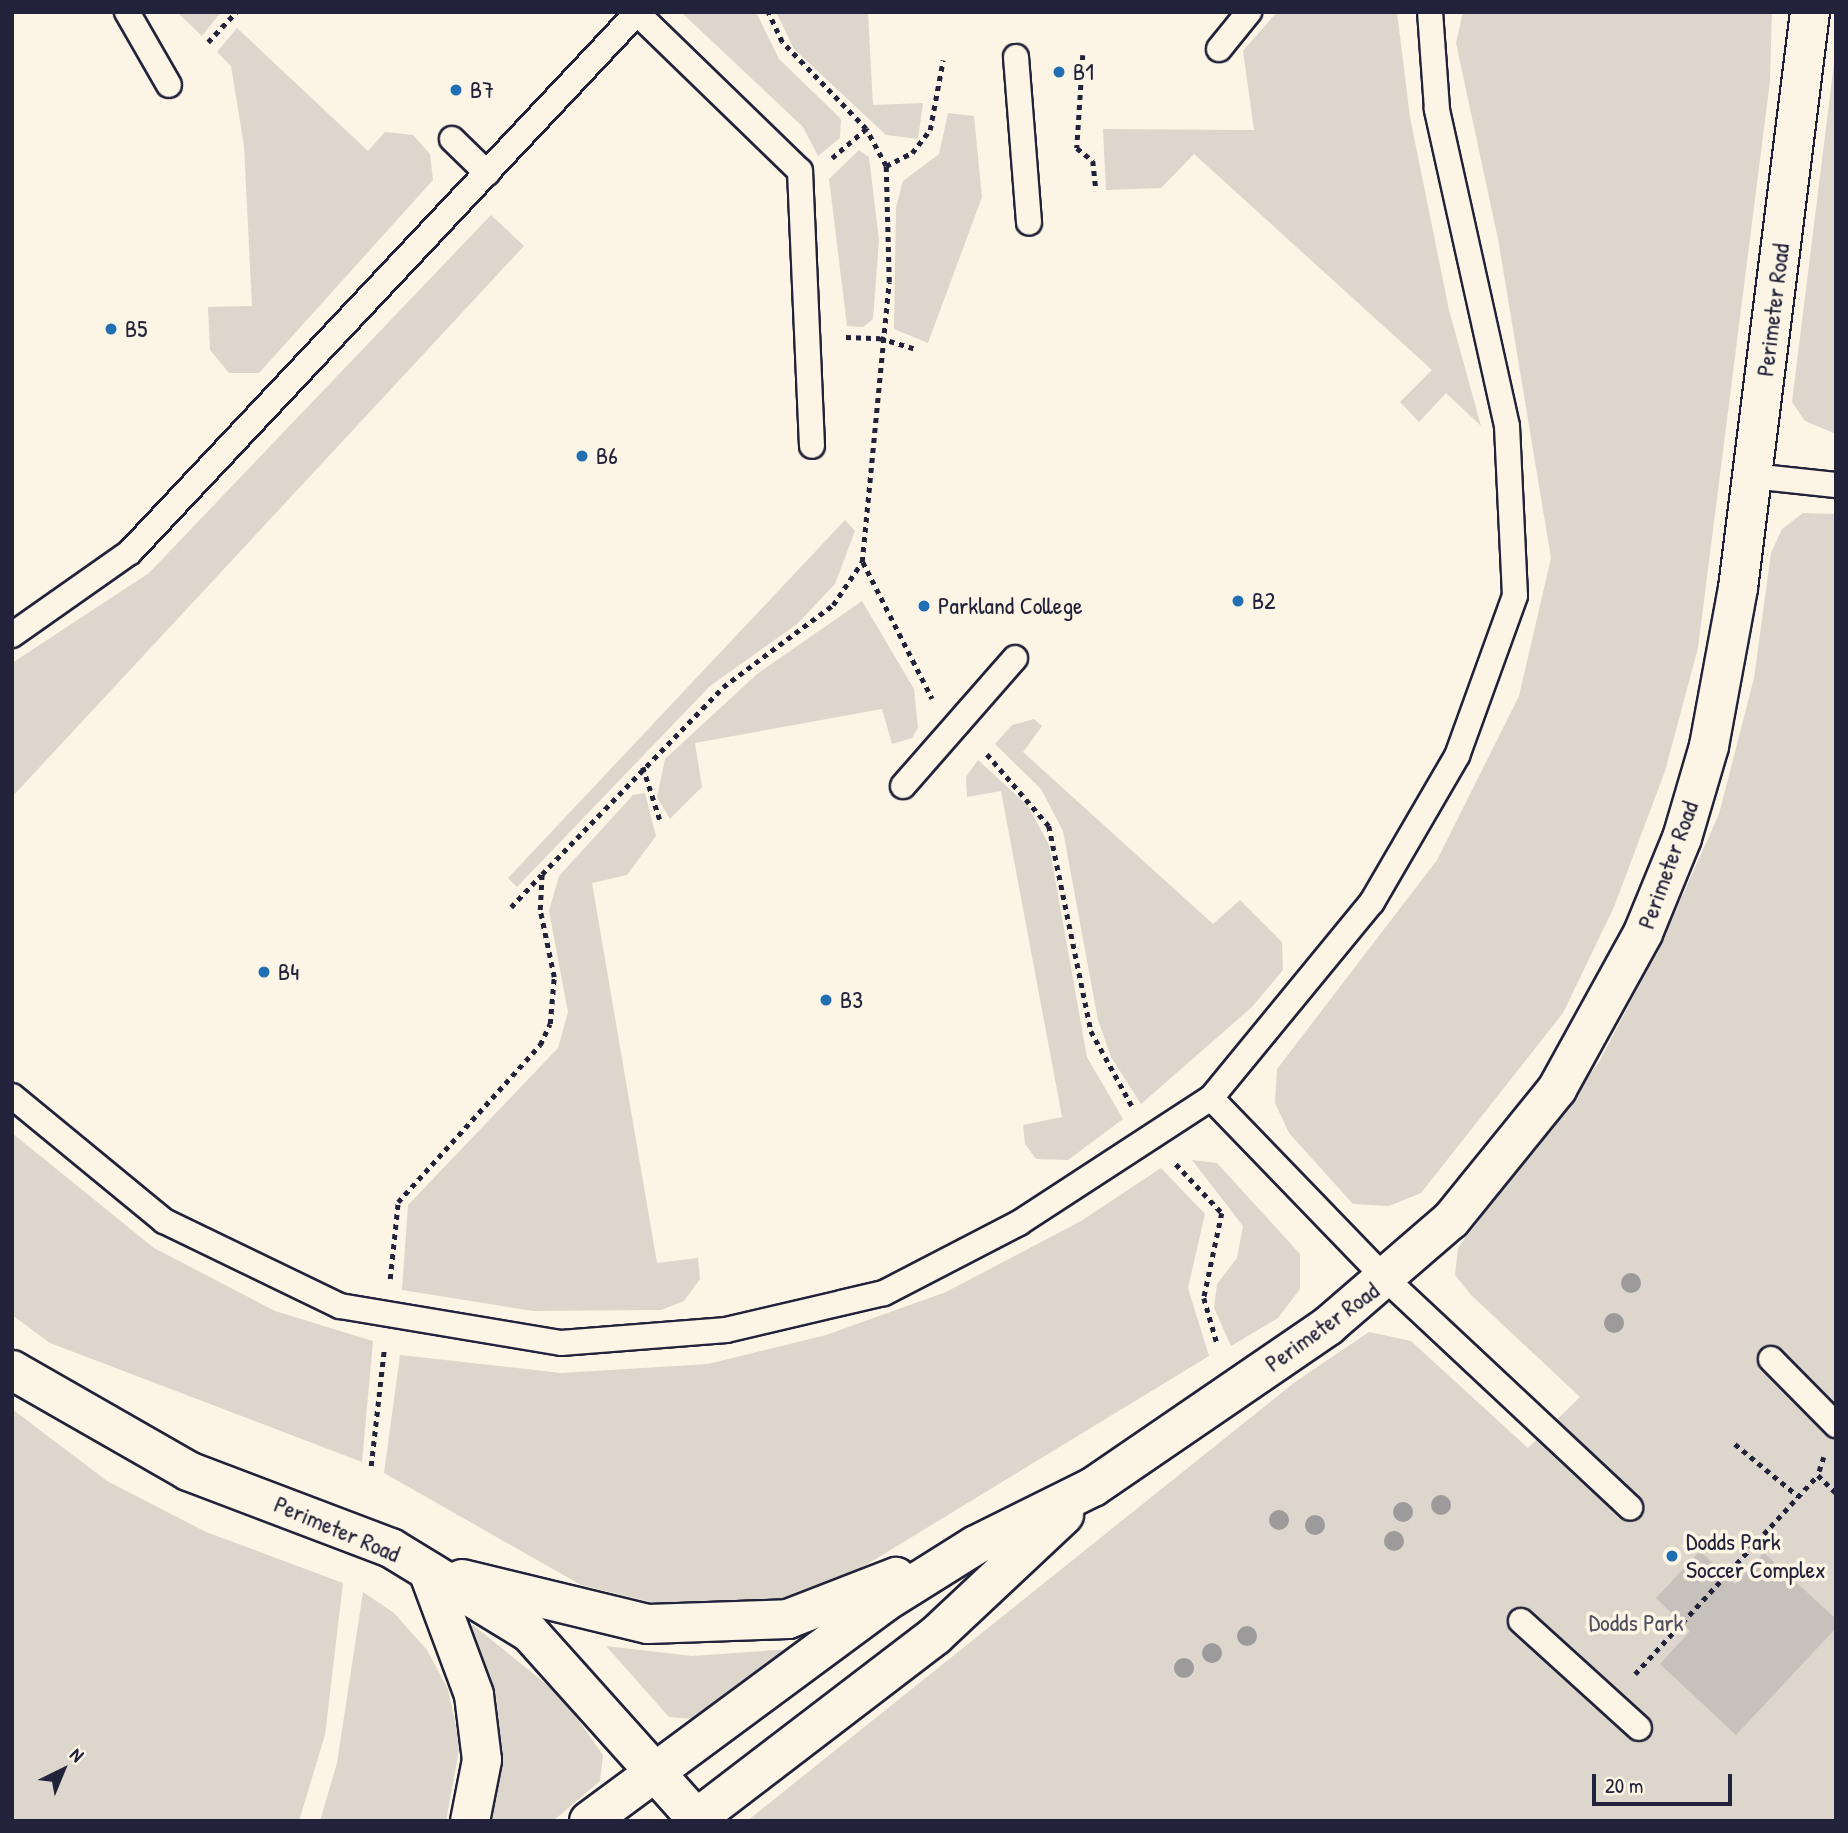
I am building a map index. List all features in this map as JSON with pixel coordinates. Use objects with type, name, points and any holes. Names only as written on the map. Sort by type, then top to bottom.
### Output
[{"type":"street","name":"Perimeter Road","points":[[12,1370],[188,1471],[361,1536],[428,1571],[530,1633],[657,1769],[694,1819],[935,1636],[1093,1487],[1387,1280],[1451,1220],[1521,1138],[1602,1016],[1643,933],[1682,838],[1709,746],[1752,476],[1810,12]]},
{"type":"street","name":"Perimeter Road","points":[[589,1821],[885,1602],[976,1545],[1093,1487]]},
{"type":"street","points":[[428,1571],[648,1624],[788,1619],[976,1545]]},
{"type":"street","points":[[428,1571],[474,1695],[482,1760],[470,1821]]},
{"type":"lane","points":[[127,12],[169,85]]},
{"type":"lane","points":[[1219,49],[1249,12]]},
{"type":"lane","points":[[12,1096],[164,1221],[340,1306],[561,1343],[726,1331],[884,1293],[1019,1223],[1210,1098],[1371,902],[1457,756],[1515,596],[1507,426],[1437,109],[1430,12]]},
{"type":"lane","points":[[12,635],[130,552],[636,14],[800,171],[812,446]]},
{"type":"lane","points":[[1016,57],[1029,222]]},
{"type":"lane","points":[[452,139],[487,173]]},
{"type":"lane","points":[[1752,476],[1836,485]]},
{"type":"lane","points":[[903,786],[1015,658]]},
{"type":"lane","points":[[1210,1098],[1387,1280],[1630,1507]]},
{"type":"lane","points":[[1771,1359],[1836,1425]]},
{"type":"lane","points":[[1521,1621],[1639,1728]]},
{"type":"path","points":[[208,42],[236,12]]},
{"type":"path","points":[[511,907],[643,766],[723,687],[833,605],[862,562],[880,338],[888,282],[886,166],[866,128],[806,73],[768,12]]},
{"type":"path","points":[[1083,55],[1077,148],[1093,161],[1096,191]]},
{"type":"path","points":[[886,166],[912,153],[930,130],[943,60]]},
{"type":"path","points":[[824,166],[866,128]]},
{"type":"path","points":[[846,337],[880,338],[916,349]]},
{"type":"path","points":[[862,562],[937,707]]},
{"type":"path","points":[[987,754],[1049,826],[1090,1031],[1134,1108]]},
{"type":"path","points":[[643,766],[661,823]]},
{"type":"path","points":[[389,1289],[398,1202],[540,1045],[550,1024],[554,977],[540,910],[542,874]]},
{"type":"path","points":[[1175,1164],[1222,1213],[1204,1298],[1217,1343]]},
{"type":"path","points":[[371,1466],[384,1351]]},
{"type":"path","points":[[1735,1444],[1798,1496]]},
{"type":"path","points":[[1625,1685],[1818,1475],[1828,1452]]},
{"type":"path","points":[[1818,1475],[1836,1493]]},
{"type":"green space","points":[[177,12],[221,12],[202,36]]},
{"type":"green space","points":[[681,12],[756,12],[779,59],[841,119],[840,138],[818,156],[803,127]]},
{"type":"green space","points":[[776,12],[868,12],[873,105],[923,103],[918,139],[886,135],[794,49]]},
{"type":"green space","points":[[1277,12],[1397,12],[1410,117],[1449,310],[1481,426],[1446,393],[1419,422],[1400,402],[1432,370],[1194,154],[1161,188],[1106,190],[1103,129],[1254,130],[1243,51]]},
{"type":"green space","points":[[1463,12],[1772,12],[1770,81],[1698,648],[1665,771],[1614,907],[1563,1013],[1421,1193],[1389,1206],[1353,1204],[1289,1133],[1275,1103],[1277,1069],[1437,860],[1519,696],[1551,558],[1498,239],[1456,43]]},
{"type":"green space","points":[[237,28],[368,151],[385,132],[413,135],[430,154],[433,180],[259,373],[229,373],[210,350],[208,307],[252,306],[244,146],[231,66],[217,52]]},
{"type":"green space","points":[[1836,47],[1836,434],[1805,421],[1792,402]]},
{"type":"green space","points":[[948,113],[974,116],[982,197],[928,343],[894,329],[896,207],[903,181],[939,154]]},
{"type":"green space","points":[[859,150],[869,157],[879,240],[873,319],[863,327],[847,326],[829,179]]},
{"type":"green space","points":[[491,215],[524,246],[12,797],[12,663],[149,573]]},
{"type":"green space","name":"Dodds Park","points":[[1803,513],[1836,514],[1836,1821],[747,1821],[1295,1382],[1369,1332],[1411,1341],[1528,1448],[1580,1397],[1471,1295],[1455,1275],[1458,1248],[1599,1062],[1658,950],[1719,814],[1754,678],[1771,553],[1782,529]]},
{"type":"green space","points":[[845,520],[855,531],[835,584],[797,624],[710,686],[517,887],[508,878]]},
{"type":"green space","points":[[862,601],[914,689],[918,728],[912,738],[892,744],[882,709],[695,743],[702,787],[670,819],[657,797],[665,759],[757,674]]},
{"type":"green space","points":[[1034,719],[1042,726],[1023,752],[1213,924],[1240,900],[1282,942],[1283,970],[1252,1007],[1141,1104],[1111,1057],[1098,1020],[1063,831],[1041,789],[995,744],[1012,725]]},
{"type":"green space","points":[[978,760],[1028,806],[1049,845],[1087,1057],[1123,1119],[1068,1160],[1036,1159],[1025,1144],[1023,1125],[1062,1117],[1001,791],[967,797],[966,777]]},
{"type":"green space","points":[[645,793],[656,836],[627,875],[592,883],[657,1263],[698,1258],[700,1279],[684,1301],[661,1310],[533,1311],[402,1290],[408,1205],[558,1048],[568,1012],[549,911],[559,876],[633,795]]},
{"type":"green space","points":[[12,1133],[154,1248],[275,1311],[373,1341],[362,1462],[50,1343],[12,1315]]},
{"type":"green space","points":[[1192,1160],[1217,1163],[1300,1254],[1300,1289],[1278,1318],[1231,1346],[1214,1308],[1217,1284],[1237,1258],[1243,1226]]},
{"type":"green space","points":[[1161,1168],[1205,1214],[1188,1288],[1209,1356],[856,1571],[771,1606],[671,1607],[581,1585],[384,1473],[400,1355],[561,1373],[708,1364],[826,1335],[946,1292],[1081,1221]]},
{"type":"green space","points":[[12,1409],[107,1481],[206,1532],[343,1583],[325,1735],[299,1821],[12,1821]]},
{"type":"green space","points":[[363,1592],[394,1613],[427,1650],[448,1689],[460,1745],[446,1821],[320,1821],[337,1763]]},
{"type":"green space","points":[[473,1625],[561,1696],[603,1755],[600,1781],[553,1821],[488,1821],[500,1762],[496,1696],[462,1630]]},
{"type":"green space","points":[[606,1646],[692,1656],[791,1649],[693,1719],[669,1717]]},
{"type":"building","points":[[1700,1551],[1735,1584],[1764,1553],[1836,1619],[1836,1628],[1736,1735],[1660,1664],[1690,1631],[1656,1598]]},
{"type":"place","name":"B1","points":[[1059,72]]},
{"type":"place","name":"B7","points":[[456,90]]},
{"type":"place","name":"B5","points":[[111,329]]},
{"type":"place","name":"B6","points":[[582,456]]},
{"type":"place","name":"B2","points":[[1238,601]]},
{"type":"place","name":"Parkland College","points":[[924,606]]},
{"type":"place","name":"B4","points":[[264,972]]},
{"type":"place","name":"B3","points":[[826,1000]]},
{"type":"place","name":"Dodds Park Soccer Complex","points":[[1672,1556]]}]
